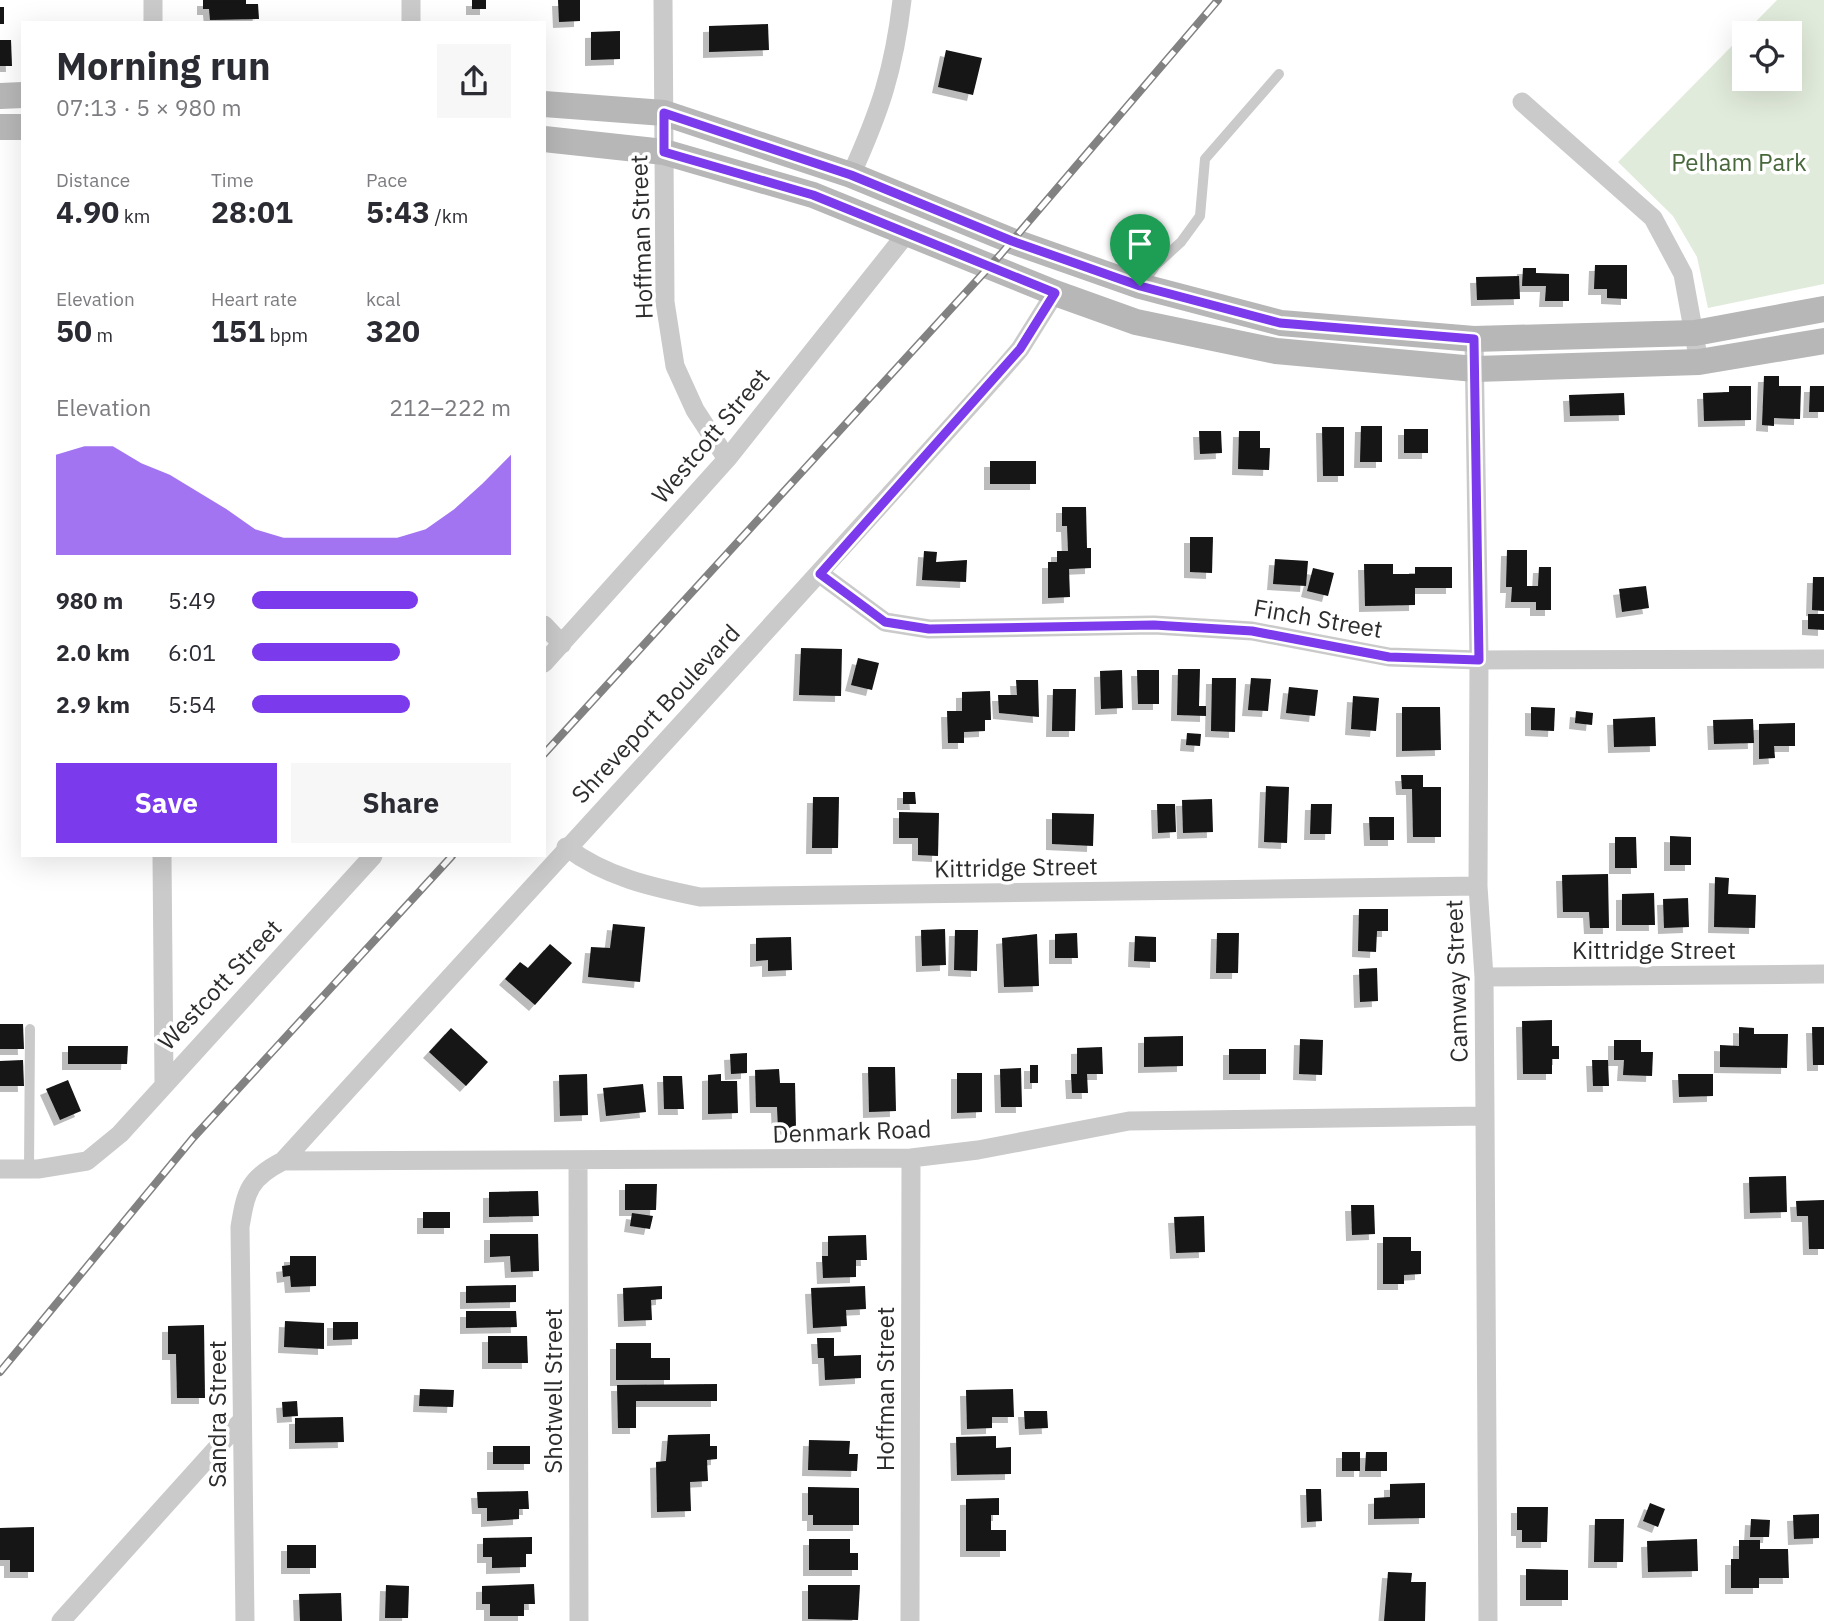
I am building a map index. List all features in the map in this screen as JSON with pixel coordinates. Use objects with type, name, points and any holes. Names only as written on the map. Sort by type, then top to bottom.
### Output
[{"type":"main road","points":[[0,96],[21,95]]},
{"type":"main road","points":[[546,104],[664,113],[851,175],[1012,241],[1140,286],[1280,323],[1474,339],[1695,333],[1824,309]]},
{"type":"main road","points":[[0,127],[21,127]]},
{"type":"main road","points":[[546,139],[664,152],[813,195],[1055,293],[1136,322],[1276,351],[1475,369],[1699,362],[1824,341]]},
{"type":"street","points":[[153,0],[153,21]]},
{"type":"street","points":[[411,0],[411,21]]},
{"type":"street","name":"Hoffman Street","points":[[663,0],[665,302],[675,366],[695,410],[727,459]]},
{"type":"street","points":[[851,175],[879,112],[896,54],[902,0]]},
{"type":"street","points":[[1522,102],[1653,218],[1683,274],[1699,362]]},
{"type":"street","name":"Westcott Street","points":[[546,661],[727,459],[907,233]]},
{"type":"street","name":"Shreveport Boulevard","points":[[283,1161],[566,847],[820,574],[1020,349],[1055,293]]},
{"type":"street","name":"Camway Street","points":[[1474,339],[1479,660],[1478,886],[1484,977],[1488,1621]]},
{"type":"street","name":"Finch Street","points":[[820,574],[885,622],[929,629],[1154,625],[1240,630],[1389,657],[1479,660],[1824,659]]},
{"type":"street","points":[[546,627],[562,644]]},
{"type":"street","name":"Kittridge Street","points":[[566,847],[591,866],[644,886],[700,897],[1478,886]]},
{"type":"street","points":[[162,857],[163,1082]]},
{"type":"street","name":"Westcott Street","points":[[29,1169],[87,1161],[120,1134],[163,1082],[372,857]]},
{"type":"street","name":"Kittridge Street","points":[[1484,977],[1824,974]]},
{"type":"street","name":"Denmark Road","points":[[283,1161],[911,1158],[978,1150],[1129,1121],[1485,1116]]},
{"type":"street","name":"Hoffman Street","points":[[911,1158],[911,1621]]},
{"type":"street","name":"Shotwell Street","points":[[578,1160],[579,1621]]},
{"type":"street","name":"Sandra Street","points":[[245,1621],[240,1227],[246,1191],[263,1171],[283,1161]]},
{"type":"street","points":[[0,1169],[29,1169]]},
{"type":"street","points":[[61,1621],[242,1420]]},
{"type":"lane","points":[[1140,286],[1156,265],[1181,242],[1200,216],[1205,159],[1279,74]]},
{"type":"lane","points":[[29,1169],[30,1029]]},
{"type":"green space","name":"Pelham Park","points":[[1777,0],[1824,0],[1824,284],[1708,308],[1697,257],[1673,216],[1618,162],[1732,46],[1732,91],[1802,91],[1802,21],[1756,21]]},
{"type":"building","points":[[203,0],[246,0],[246,4],[258,4],[259,19],[210,20],[209,9],[203,9]]},
{"type":"building","points":[[472,0],[486,0],[486,9],[472,9]]},
{"type":"building","points":[[558,0],[580,0],[580,21],[559,22]]},
{"type":"building","points":[[0,7],[4,7],[4,24],[0,24]]},
{"type":"building","points":[[768,24],[769,50],[709,52],[709,26]]},
{"type":"building","points":[[620,31],[620,59],[591,60],[591,32]]},
{"type":"building","points":[[0,40],[11,40],[12,66],[0,66]]},
{"type":"building","points":[[946,50],[982,58],[973,95],[938,87]]},
{"type":"building","points":[[1595,265],[1627,265],[1627,299],[1607,298],[1607,289],[1594,289]]},
{"type":"building","points":[[1523,268],[1536,268],[1536,273],[1569,274],[1569,301],[1545,301],[1546,286],[1522,286]]},
{"type":"building","points":[[1519,276],[1520,299],[1477,300],[1476,277]]},
{"type":"building","points":[[1764,376],[1779,376],[1779,386],[1801,386],[1800,419],[1774,418],[1774,426],[1762,425]]},
{"type":"building","points":[[1729,386],[1751,386],[1751,420],[1704,421],[1703,393],[1729,392]]},
{"type":"building","points":[[1810,386],[1824,386],[1824,412],[1809,412]]},
{"type":"building","points":[[1624,393],[1625,415],[1570,416],[1569,395]]},
{"type":"building","points":[[1361,426],[1382,426],[1382,462],[1360,462]]},
{"type":"building","points":[[1322,427],[1344,427],[1344,476],[1323,476]]},
{"type":"building","points":[[1404,429],[1428,429],[1428,453],[1404,453]]},
{"type":"building","points":[[1199,431],[1221,431],[1222,453],[1200,454]]},
{"type":"building","points":[[1239,431],[1260,431],[1260,448],[1270,448],[1269,470],[1238,469]]},
{"type":"building","points":[[990,461],[1036,461],[1036,484],[990,484]]},
{"type":"building","points":[[1062,507],[1086,507],[1087,548],[1091,548],[1091,568],[1069,569],[1070,597],[1048,598],[1048,562],[1057,562],[1057,551],[1068,551],[1067,526],[1062,526]]},
{"type":"building","points":[[1190,537],[1213,537],[1212,573],[1190,572]]},
{"type":"building","points":[[1507,550],[1527,550],[1527,586],[1538,586],[1539,567],[1551,567],[1551,610],[1536,610],[1536,602],[1511,602],[1512,587],[1506,587]]},
{"type":"building","points":[[924,551],[937,552],[936,562],[967,560],[966,582],[922,580]]},
{"type":"building","points":[[1275,559],[1308,561],[1306,586],[1273,584]]},
{"type":"building","points":[[1364,564],[1393,564],[1393,574],[1415,574],[1415,567],[1452,567],[1452,588],[1415,588],[1415,605],[1365,606]]},
{"type":"building","points":[[1313,568],[1334,573],[1328,596],[1307,591]]},
{"type":"building","points":[[1813,577],[1824,577],[1824,611],[1812,610]]},
{"type":"building","points":[[1646,586],[1649,608],[1622,612],[1619,589]]},
{"type":"building","points":[[1808,614],[1824,614],[1824,630],[1808,629]]},
{"type":"building","points":[[801,648],[842,649],[841,696],[799,695]]},
{"type":"building","points":[[858,658],[879,663],[872,690],[851,685]]},
{"type":"building","points":[[1178,669],[1200,669],[1199,706],[1206,706],[1206,716],[1177,715]]},
{"type":"building","points":[[1122,670],[1123,708],[1101,709],[1100,671]]},
{"type":"building","points":[[1137,670],[1159,670],[1159,704],[1138,704]]},
{"type":"building","points":[[1212,678],[1236,678],[1235,732],[1211,731]]},
{"type":"building","points":[[1251,678],[1271,679],[1268,711],[1248,710]]},
{"type":"building","points":[[1016,680],[1038,680],[1039,717],[999,713],[998,695],[1017,695]]},
{"type":"building","points":[[1289,687],[1318,690],[1315,716],[1286,713]]},
{"type":"building","points":[[1053,689],[1076,689],[1075,731],[1052,731]]},
{"type":"building","points":[[990,691],[991,720],[985,720],[985,731],[964,732],[964,743],[948,743],[947,711],[962,711],[962,692]]},
{"type":"building","points":[[1353,696],[1379,698],[1376,731],[1351,729]]},
{"type":"building","points":[[1402,707],[1440,707],[1441,750],[1402,751]]},
{"type":"building","points":[[1531,707],[1555,708],[1554,731],[1531,730]]},
{"type":"building","points":[[1576,711],[1593,713],[1592,725],[1575,723]]},
{"type":"building","points":[[1655,717],[1656,746],[1614,747],[1613,719]]},
{"type":"building","points":[[1753,719],[1754,743],[1714,744],[1713,720]]},
{"type":"building","points":[[1795,723],[1795,746],[1774,746],[1775,758],[1759,759],[1759,724]]},
{"type":"building","points":[[1187,733],[1201,734],[1200,746],[1186,745]]},
{"type":"building","points":[[1401,775],[1423,775],[1423,787],[1441,787],[1441,837],[1413,837],[1412,789],[1402,789]]},
{"type":"building","points":[[1266,786],[1289,787],[1287,843],[1264,842]]},
{"type":"building","points":[[903,792],[915,792],[916,804],[903,804]]},
{"type":"building","points":[[813,797],[839,797],[838,848],[812,848]]},
{"type":"building","points":[[1212,799],[1213,832],[1183,833],[1182,800]]},
{"type":"building","points":[[1157,804],[1175,804],[1176,832],[1158,833]]},
{"type":"building","points":[[1311,804],[1332,804],[1331,834],[1310,834]]},
{"type":"building","points":[[899,812],[939,813],[938,856],[918,855],[918,838],[899,838]]},
{"type":"building","points":[[1052,813],[1094,814],[1093,846],[1052,844]]},
{"type":"building","points":[[1369,817],[1394,817],[1394,840],[1370,840]]},
{"type":"building","points":[[1670,836],[1691,837],[1691,865],[1670,865]]},
{"type":"building","points":[[1615,837],[1636,837],[1637,868],[1615,868]]},
{"type":"building","points":[[1608,874],[1609,928],[1590,928],[1589,912],[1563,912],[1562,875]]},
{"type":"building","points":[[1715,877],[1729,878],[1728,894],[1756,895],[1755,928],[1714,927]]},
{"type":"building","points":[[1654,893],[1655,925],[1622,925],[1622,894]]},
{"type":"building","points":[[1688,898],[1689,927],[1664,928],[1663,899]]},
{"type":"building","points":[[1359,909],[1388,909],[1388,931],[1377,931],[1376,952],[1358,951]]},
{"type":"building","points":[[613,924],[645,927],[640,982],[588,977],[591,947],[610,948]]},
{"type":"building","points":[[945,929],[946,965],[922,966],[921,930]]},
{"type":"building","points":[[955,930],[978,930],[977,971],[954,970]]},
{"type":"building","points":[[1077,933],[1078,958],[1055,958],[1055,934]]},
{"type":"building","points":[[1217,933],[1239,933],[1238,973],[1216,973]]},
{"type":"building","points":[[1037,934],[1039,986],[1004,987],[1002,938]]},
{"type":"building","points":[[1135,936],[1156,937],[1156,962],[1134,961]]},
{"type":"building","points":[[791,937],[792,970],[768,971],[768,960],[756,961],[756,938]]},
{"type":"building","points":[[550,944],[572,963],[535,1005],[505,979],[520,962],[528,968]]},
{"type":"building","points":[[1377,968],[1378,1001],[1360,1002],[1359,969]]},
{"type":"building","points":[[1552,1020],[1552,1046],[1559,1046],[1559,1059],[1552,1059],[1552,1074],[1523,1074],[1522,1021]]},
{"type":"building","points":[[0,1024],[23,1024],[24,1049],[0,1049]]},
{"type":"building","points":[[1739,1027],[1754,1028],[1754,1034],[1788,1034],[1787,1068],[1720,1067],[1720,1045],[1739,1046]]},
{"type":"building","points":[[1812,1027],[1824,1027],[1824,1065],[1813,1065]]},
{"type":"building","points":[[451,1028],[488,1062],[466,1086],[429,1052]]},
{"type":"building","points":[[1183,1036],[1183,1066],[1144,1067],[1144,1037]]},
{"type":"building","points":[[1300,1039],[1323,1040],[1322,1075],[1299,1074]]},
{"type":"building","points":[[1614,1040],[1641,1040],[1641,1052],[1653,1052],[1652,1076],[1623,1075],[1624,1060],[1614,1060]]},
{"type":"building","points":[[68,1046],[128,1046],[127,1064],[68,1064]]},
{"type":"building","points":[[1102,1047],[1103,1074],[1087,1074],[1088,1093],[1072,1093],[1071,1074],[1077,1074],[1077,1048]]},
{"type":"building","points":[[1229,1049],[1266,1049],[1266,1074],[1229,1074]]},
{"type":"building","points":[[747,1053],[747,1073],[731,1074],[730,1054]]},
{"type":"building","points":[[23,1060],[24,1086],[0,1086],[0,1061]]},
{"type":"building","points":[[1592,1060],[1608,1060],[1609,1086],[1593,1086]]},
{"type":"building","points":[[1030,1065],[1038,1065],[1038,1083],[1030,1083]]},
{"type":"building","points":[[868,1067],[895,1067],[896,1111],[869,1112]]},
{"type":"building","points":[[1021,1068],[1022,1107],[1001,1107],[1000,1069]]},
{"type":"building","points":[[779,1069],[780,1083],[795,1083],[796,1128],[778,1129],[777,1107],[756,1107],[755,1070]]},
{"type":"building","points":[[957,1073],[982,1073],[982,1112],[957,1113]]},
{"type":"building","points":[[587,1074],[588,1115],[560,1116],[559,1075]]},
{"type":"building","points":[[721,1074],[721,1081],[737,1081],[738,1113],[708,1114],[708,1075]]},
{"type":"building","points":[[1678,1074],[1713,1074],[1713,1096],[1679,1097]]},
{"type":"building","points":[[663,1076],[682,1076],[684,1109],[664,1109]]},
{"type":"building","points":[[68,1080],[81,1111],[60,1120],[46,1089]]},
{"type":"building","points":[[643,1084],[646,1112],[606,1116],[603,1088]]},
{"type":"building","points":[[1786,1176],[1787,1212],[1750,1213],[1749,1177]]},
{"type":"building","points":[[625,1184],[657,1184],[656,1210],[625,1210]]},
{"type":"building","points":[[538,1191],[539,1216],[489,1217],[489,1192]]},
{"type":"building","points":[[1824,1200],[1824,1249],[1809,1249],[1808,1216],[1797,1216],[1796,1201]]},
{"type":"building","points":[[1351,1205],[1374,1205],[1375,1234],[1352,1235]]},
{"type":"building","points":[[423,1212],[450,1212],[450,1228],[423,1228]]},
{"type":"building","points":[[632,1213],[653,1216],[650,1229],[630,1226]]},
{"type":"building","points":[[1204,1216],[1205,1252],[1176,1253],[1174,1217]]},
{"type":"building","points":[[490,1234],[538,1234],[539,1271],[511,1272],[510,1256],[490,1257]]},
{"type":"building","points":[[866,1235],[867,1260],[856,1260],[856,1277],[823,1278],[822,1256],[828,1256],[828,1236]]},
{"type":"building","points":[[1383,1237],[1411,1237],[1411,1251],[1421,1251],[1421,1274],[1404,1275],[1404,1284],[1383,1284]]},
{"type":"building","points":[[290,1256],[316,1256],[316,1286],[291,1287],[290,1276],[283,1277],[282,1266],[290,1265]]},
{"type":"building","points":[[516,1285],[516,1302],[466,1303],[466,1286]]},
{"type":"building","points":[[662,1286],[662,1299],[651,1300],[652,1320],[624,1321],[623,1288]]},
{"type":"building","points":[[865,1286],[866,1309],[846,1310],[847,1326],[813,1328],[811,1288]]},
{"type":"building","points":[[466,1311],[516,1311],[517,1327],[466,1328]]},
{"type":"building","points":[[285,1321],[324,1323],[324,1349],[284,1347]]},
{"type":"building","points":[[333,1322],[358,1322],[358,1339],[333,1340]]},
{"type":"building","points":[[204,1325],[205,1398],[177,1398],[176,1354],[168,1354],[168,1326]]},
{"type":"building","points":[[488,1336],[527,1336],[528,1363],[488,1363]]},
{"type":"building","points":[[817,1338],[834,1338],[834,1356],[861,1355],[861,1378],[825,1380],[824,1358],[818,1358]]},
{"type":"building","points":[[616,1343],[651,1343],[651,1358],[670,1358],[670,1380],[616,1380]]},
{"type":"building","points":[[717,1384],[717,1401],[636,1401],[636,1428],[618,1428],[617,1385]]},
{"type":"building","points":[[420,1389],[454,1390],[453,1407],[419,1406]]},
{"type":"building","points":[[1013,1389],[1014,1417],[992,1417],[992,1428],[967,1429],[966,1390]]},
{"type":"building","points":[[297,1401],[298,1416],[283,1417],[282,1402]]},
{"type":"building","points":[[1024,1411],[1047,1411],[1048,1428],[1025,1429]]},
{"type":"building","points":[[343,1417],[344,1442],[295,1443],[295,1418]]},
{"type":"building","points":[[710,1434],[710,1446],[717,1446],[717,1459],[707,1460],[708,1481],[690,1482],[691,1511],[657,1512],[656,1462],[666,1461],[668,1435]]},
{"type":"building","points":[[996,1436],[996,1448],[1011,1447],[1011,1474],[957,1475],[956,1437]]},
{"type":"building","points":[[809,1440],[850,1441],[849,1454],[858,1454],[857,1471],[808,1470]]},
{"type":"building","points":[[493,1446],[530,1446],[530,1464],[493,1464]]},
{"type":"building","points":[[1342,1452],[1360,1452],[1360,1471],[1342,1471]]},
{"type":"building","points":[[1366,1452],[1387,1452],[1387,1471],[1365,1471]]},
{"type":"building","points":[[1425,1483],[1425,1518],[1374,1519],[1374,1498],[1390,1497],[1390,1484]]},
{"type":"building","points":[[808,1487],[859,1488],[859,1525],[813,1525],[813,1515],[808,1515]]},
{"type":"building","points":[[1306,1489],[1321,1489],[1322,1521],[1307,1522]]},
{"type":"building","points":[[528,1491],[529,1509],[519,1509],[519,1519],[487,1521],[487,1508],[478,1508],[477,1492]]},
{"type":"building","points":[[999,1498],[999,1515],[991,1515],[991,1530],[1006,1530],[1006,1551],[966,1551],[966,1499]]},
{"type":"building","points":[[1650,1503],[1665,1509],[1658,1527],[1643,1521]]},
{"type":"building","points":[[1517,1507],[1548,1507],[1547,1542],[1522,1542],[1522,1530],[1517,1530]]},
{"type":"building","points":[[1819,1514],[1819,1538],[1794,1539],[1793,1515]]},
{"type":"building","points":[[1595,1519],[1624,1519],[1623,1562],[1594,1562]]},
{"type":"building","points":[[1751,1519],[1770,1520],[1769,1537],[1750,1537]]},
{"type":"building","points":[[34,1527],[34,1572],[10,1572],[10,1560],[0,1560],[0,1528]]},
{"type":"building","points":[[532,1537],[532,1554],[526,1554],[526,1567],[492,1568],[492,1557],[483,1557],[483,1538]]},
{"type":"building","points":[[809,1539],[850,1539],[850,1553],[858,1553],[858,1570],[809,1570]]},
{"type":"building","points":[[1697,1539],[1698,1571],[1648,1572],[1647,1541]]},
{"type":"building","points":[[1739,1540],[1760,1540],[1760,1549],[1788,1549],[1789,1578],[1759,1578],[1759,1588],[1731,1588],[1731,1559],[1739,1559]]},
{"type":"building","points":[[287,1545],[316,1545],[316,1568],[287,1568]]},
{"type":"building","points":[[1526,1569],[1568,1570],[1568,1600],[1526,1600]]},
{"type":"building","points":[[1388,1572],[1412,1573],[1411,1582],[1426,1582],[1425,1621],[1384,1621]]},
{"type":"building","points":[[534,1584],[535,1604],[524,1604],[524,1616],[490,1616],[490,1604],[482,1604],[482,1586]]},
{"type":"building","points":[[386,1585],[409,1586],[408,1618],[385,1618]]},
{"type":"building","points":[[808,1585],[860,1585],[858,1620],[808,1619]]},
{"type":"building","points":[[341,1593],[342,1621],[300,1621],[299,1594]]},
{"type":"railway","points":[[546,752],[1001,254],[1218,0]]},
{"type":"railway","points":[[0,1372],[193,1138],[451,857]]},
{"type":"route","points":[[664,113],[851,175],[1012,241],[1140,286],[1280,323],[1474,339],[1479,660],[1389,657],[1252,631],[1154,625],[929,629],[885,622],[850,599],[820,574],[1020,349],[1055,293],[813,195],[664,152],[664,113]]}]
